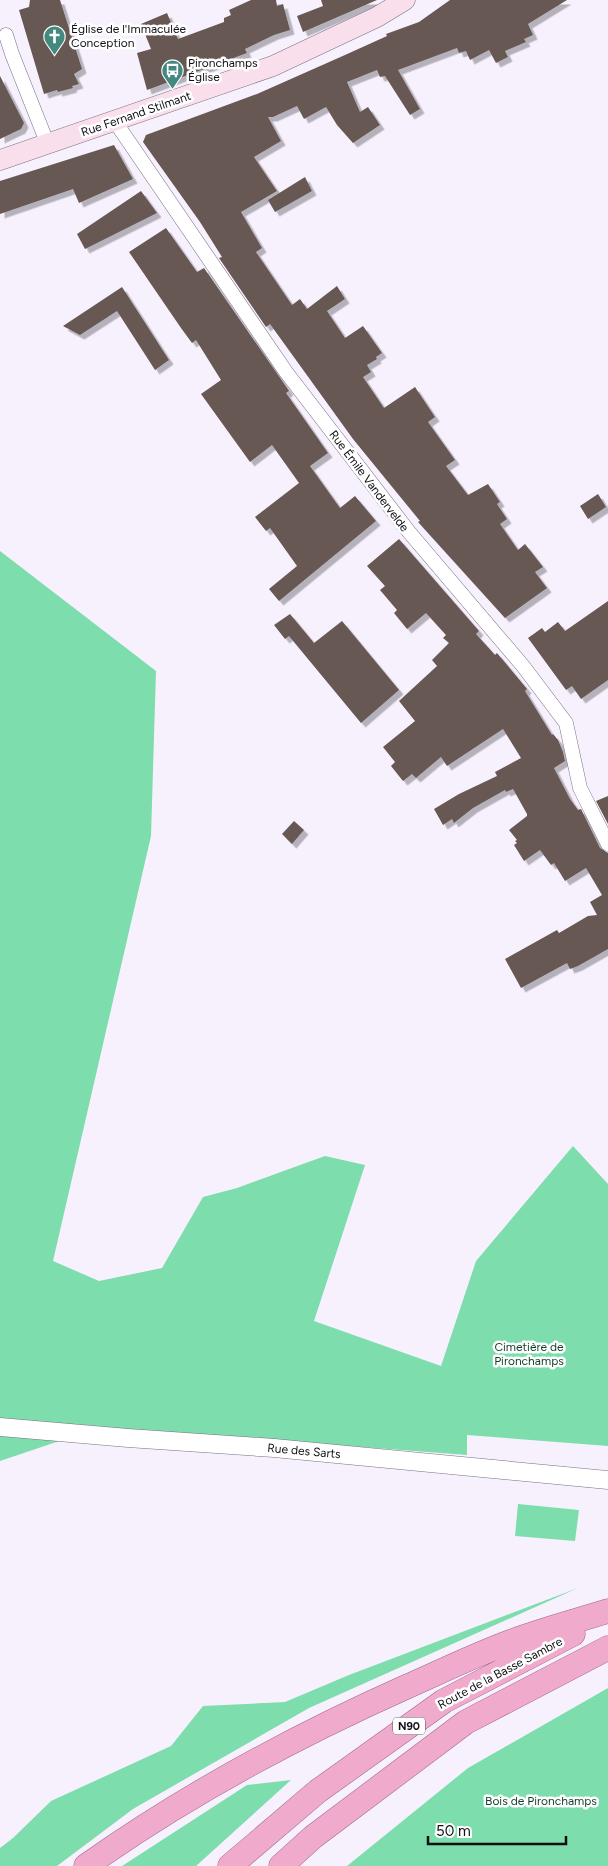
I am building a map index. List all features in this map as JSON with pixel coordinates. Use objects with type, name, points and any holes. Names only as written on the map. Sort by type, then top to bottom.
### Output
[{"type":"highway","points":[[86,1866],[128,1836],[182,1802],[302,1736],[386,1696],[511,1641],[608,1612]]},
{"type":"highway","name":"Route de la Basse Sambre","points":[[230,1866],[318,1791],[444,1701],[608,1615]]},
{"type":"highway","name":"N90","points":[[281,1866],[313,1837],[466,1722],[608,1648]]},
{"type":"highway","points":[[289,1866],[313,1837]]},
{"type":"main road","name":"Rue Fernand Stilmant","points":[[0,160],[273,66],[377,17],[405,0]]},
{"type":"street","points":[[6,35],[48,145]]},
{"type":"street","name":"Rue Émile Vandervelde","points":[[114,120],[286,372],[409,532],[522,666],[566,723],[580,788],[608,844]]},
{"type":"street","name":"Rue des Sarts","points":[[0,1427],[274,1448],[608,1480]]},
{"type":"green space","name":"Cimetière de Pironchamps","points":[[0,551],[156,671],[151,836],[53,1261],[99,1281],[162,1268],[203,1197],[237,1188],[325,1156],[365,1165],[314,1321],[441,1366],[476,1261],[573,1146],[608,1184],[608,1446],[467,1435],[467,1455],[101,1427],[0,1461]]},
{"type":"green space","points":[[518,1504],[579,1510],[575,1541],[515,1536]]},
{"type":"green space","points":[[578,1588],[309,1708],[133,1809],[57,1866],[0,1866],[0,1848],[51,1801],[171,1746],[203,1706],[285,1702],[349,1675]]},
{"type":"green space","name":"Bois de Pironchamps","points":[[608,1688],[608,1866],[347,1866],[468,1768]]},
{"type":"green space","points":[[291,1780],[196,1866],[122,1866],[247,1785]]},
{"type":"building","name":"Église de l'Immaculée Conception","points":[[30,0],[60,0],[82,69],[74,74],[79,84],[72,86],[73,88],[44,94],[19,10],[29,7]]},
{"type":"building","points":[[251,0],[276,0],[277,6],[283,4],[290,30],[274,35],[245,49],[247,53],[147,90],[137,53],[151,49],[141,24],[167,13],[178,39],[224,22],[224,18],[231,15],[229,10]]},
{"type":"building","points":[[321,0],[377,0],[303,32],[297,16],[323,6]]},
{"type":"building","points":[[450,0],[567,0],[528,24],[533,35],[524,39],[526,42],[505,51],[508,57],[496,63],[489,50],[470,60],[466,51],[459,53],[457,48],[398,70],[420,109],[410,115],[385,76],[380,77],[377,70],[347,82],[360,112],[368,107],[380,125],[353,143],[337,125],[326,107],[304,119],[297,106],[273,117],[268,117],[281,141],[254,157],[277,191],[241,212],[262,248],[256,252],[292,305],[300,299],[307,309],[337,286],[345,299],[327,311],[345,338],[363,326],[382,353],[376,357],[377,359],[367,365],[371,372],[363,377],[384,408],[415,387],[435,417],[428,422],[455,460],[446,466],[468,495],[488,484],[500,502],[497,504],[507,519],[500,524],[518,550],[525,544],[543,567],[535,572],[547,588],[505,618],[418,522],[420,521],[353,439],[270,324],[266,327],[219,258],[222,257],[200,222],[143,142],[146,135],[257,94],[387,36],[386,34],[419,22]]},
{"type":"building","points":[[0,76],[24,123],[21,129],[0,139]]},
{"type":"building","points":[[114,145],[133,179],[79,203],[73,189],[0,214],[0,181]]},
{"type":"building","points":[[305,177],[312,191],[275,212],[268,200]]},
{"type":"building","points":[[141,191],[157,213],[85,249],[77,234]]},
{"type":"building","points":[[166,228],[197,272],[204,268],[287,388],[289,391],[286,393],[328,453],[310,466],[340,508],[355,496],[376,521],[279,601],[269,589],[297,566],[270,528],[266,531],[255,517],[299,483],[272,445],[250,462],[201,394],[221,380],[196,340],[192,343],[129,252]]},
{"type":"building","points":[[122,287],[169,360],[155,370],[117,311],[80,335],[63,326]]},
{"type":"building","points":[[598,494],[606,507],[588,519],[580,506]]},
{"type":"building","points":[[399,539],[479,631],[476,634],[495,655],[497,653],[527,689],[525,691],[552,735],[558,740],[563,752],[565,761],[554,768],[570,799],[578,810],[581,809],[600,848],[608,853],[608,949],[570,969],[567,963],[521,988],[505,959],[557,930],[559,933],[588,916],[597,915],[590,902],[602,895],[586,868],[565,881],[554,863],[551,865],[540,850],[524,861],[514,845],[517,843],[515,841],[517,840],[509,830],[527,816],[513,789],[506,792],[505,790],[473,808],[454,823],[452,819],[443,825],[434,809],[459,794],[497,776],[495,772],[521,758],[503,729],[447,766],[441,757],[416,778],[412,774],[403,781],[391,766],[395,762],[383,747],[415,721],[399,701],[437,666],[432,660],[449,643],[443,638],[446,635],[426,613],[407,629],[394,613],[397,610],[380,590],[385,586],[367,566]]},
{"type":"building","points":[[608,601],[608,680],[581,699],[572,686],[566,690],[528,638],[542,628],[545,632],[558,622],[565,631]]},
{"type":"building","points":[[290,614],[314,643],[342,621],[399,690],[361,723],[289,636],[285,639],[274,625]]},
{"type":"building","points":[[608,796],[608,824],[596,801]]},
{"type":"building","points":[[294,821],[304,830],[292,844],[282,834]]},
{"type":"place","name":"Église de l'Immaculée Conception","points":[[55,55]]},
{"type":"place","name":"Pironchamps Église","points":[[172,89]]}]
